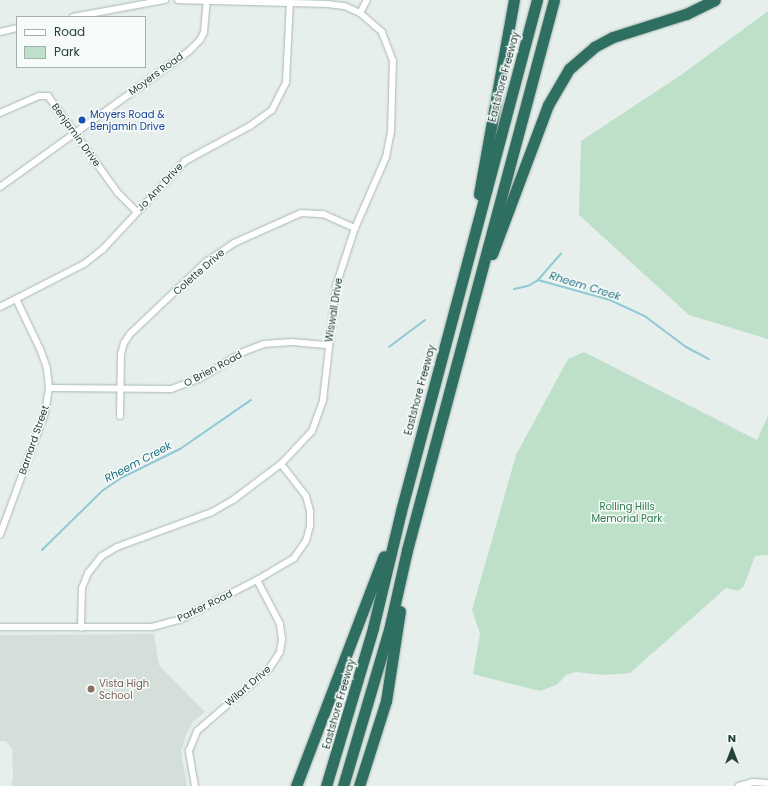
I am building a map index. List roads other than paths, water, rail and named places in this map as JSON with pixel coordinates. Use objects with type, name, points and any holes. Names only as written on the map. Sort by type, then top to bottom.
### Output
[{"type":"highway","name":"Eastshore Freeway","points":[[326,786],[373,628],[401,511],[537,0]]},
{"type":"highway","points":[[343,786],[390,630],[407,550],[554,0]]},
{"type":"highway","points":[[475,297],[548,105],[569,69],[594,47],[613,37],[686,14],[715,0]]},
{"type":"highway","points":[[474,235],[483,166],[514,2]]},
{"type":"highway","points":[[296,786],[401,511]]},
{"type":"highway","points":[[359,786],[386,701],[392,671],[407,550]]},
{"type":"street","points":[[78,16],[165,0]]},
{"type":"street","name":"Wiswall Drive","points":[[81,628],[82,588],[88,573],[102,556],[117,547],[212,512],[237,497],[281,464],[312,431],[324,400],[328,345],[336,286],[355,228],[386,157],[393,97],[394,61],[382,32],[360,12],[344,6],[290,2],[178,0]]},
{"type":"street","name":"Moyers Road","points":[[0,187],[200,40],[206,18],[207,0]]},
{"type":"street","points":[[360,12],[368,0]]},
{"type":"street","name":"Jo Ann Drive","points":[[0,307],[84,264],[103,249],[185,161],[250,126],[272,110],[286,82],[290,2]]},
{"type":"street","points":[[0,32],[16,28]]},
{"type":"street","name":"Benjamin Drive","points":[[0,113],[39,96],[48,96],[118,193],[137,212]]},
{"type":"street","name":"Colette Drive","points":[[120,416],[121,354],[130,334],[222,250],[301,213],[323,214],[355,228]]},
{"type":"street","name":"Barnard Street","points":[[0,535],[45,412],[49,388],[47,368],[40,349],[16,299]]},
{"type":"street","name":"O Brien Road","points":[[49,388],[120,390],[171,389],[185,385],[243,352],[264,344],[292,342],[328,345]]},
{"type":"street","name":"Parker Road","points":[[0,627],[118,629],[159,625],[181,619],[257,580],[294,558],[306,541],[310,526],[310,511],[306,496],[281,464]]},
{"type":"street","name":"Wilart Drive","points":[[195,786],[189,751],[197,731],[269,669],[280,652],[282,639],[280,624],[257,580]]},
{"type":"street","points":[[739,786],[753,782],[768,783]]},
{"type":"waterway","name":"Rheem Creek","points":[[514,289],[528,286],[538,280],[561,254]]},
{"type":"waterway","name":"Rheem Creek","points":[[538,280],[610,300],[646,317],[686,347],[709,359]]},
{"type":"waterway","name":"Rheem Creek","points":[[389,347],[425,320]]},
{"type":"waterway","name":"Rheem Creek","points":[[42,550],[102,491],[123,477],[180,449],[251,400]]},
{"type":"place","name":"Moyers Road & Benjamin Drive","points":[[82,120]]},
{"type":"place","name":"Vista High School","points":[[91,689]]},
{"type":"park label","name":"Rolling Hills Memorial Park","points":[[627,512]]}]
